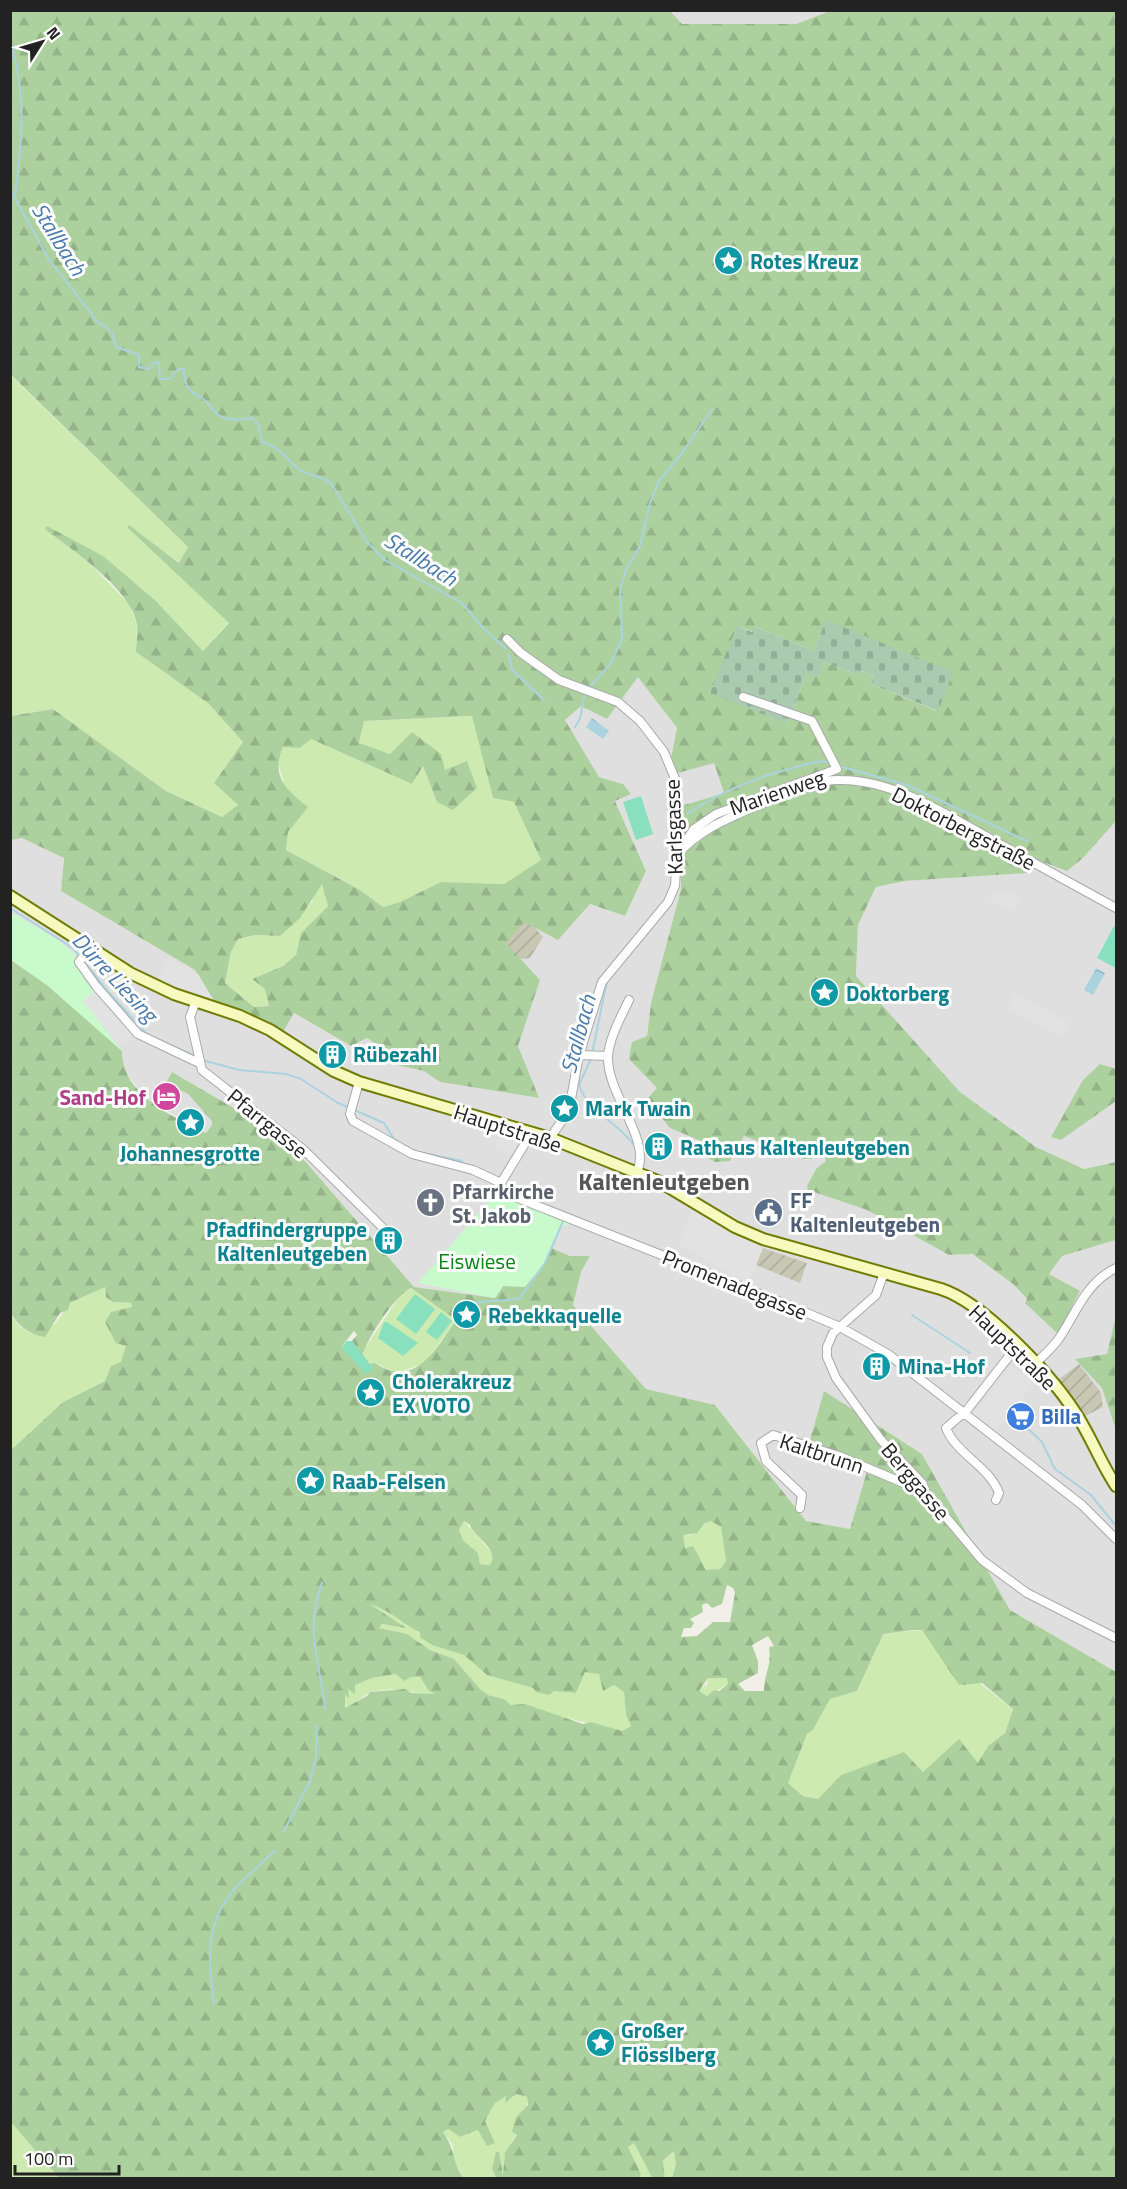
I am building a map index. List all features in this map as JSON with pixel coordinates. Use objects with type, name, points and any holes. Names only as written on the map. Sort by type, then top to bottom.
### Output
[{"type":"main road","name":"Hauptstraße","points":[[10,896],[85,953],[270,1030],[334,1071],[358,1082],[550,1138],[660,1182],[735,1227],[763,1239],[941,1289],[962,1298],[1017,1346],[1073,1409],[1116,1486]]},
{"type":"street","name":"Karlsgasse","points":[[507,639],[521,653],[559,680],[618,702],[630,711],[650,732],[671,765],[676,781],[678,854],[675,886],[668,902],[602,982],[579,1055],[568,1110],[550,1138]]},
{"type":"street","name":"Marienweg","points":[[678,854],[690,834],[716,814],[837,770],[836,763],[811,720],[743,697]]},
{"type":"street","name":"Doktorbergstraße","points":[[678,854],[690,841],[706,830],[788,793],[829,780],[860,781],[891,790],[940,812],[1116,908]]},
{"type":"street","points":[[85,953],[91,980],[135,1031],[149,1041],[199,1062],[190,1017],[196,1001]]},
{"type":"street","points":[[629,1000],[614,1033],[608,1056],[613,1087],[642,1156],[637,1172]]},
{"type":"street","points":[[579,1055],[608,1056]]},
{"type":"street","name":"Pfarrgasse","points":[[199,1062],[203,1072],[304,1150],[384,1229]]},
{"type":"street","name":"Promenadegasse","points":[[358,1082],[351,1109],[353,1121],[412,1154],[473,1170],[501,1183],[501,1190],[505,1193],[840,1327],[888,1354],[1082,1505],[1116,1539]]},
{"type":"street","points":[[501,1183],[532,1132]]},
{"type":"street","points":[[1035,1364],[1057,1342],[1088,1290],[1116,1268]]},
{"type":"street","name":"Berggasse","points":[[884,1273],[876,1295],[830,1337],[827,1347],[830,1366],[881,1440],[925,1486],[925,1492],[982,1560],[1027,1593],[1116,1638]]},
{"type":"street","points":[[996,1500],[999,1491],[996,1486],[967,1458],[947,1431],[948,1424],[963,1412],[1017,1346]]},
{"type":"street","name":"Kaltbrunn","points":[[800,1508],[802,1495],[766,1461],[761,1443],[773,1435],[839,1456],[925,1492]]},
{"type":"shaded area","points":[[669,11],[833,11],[796,24],[681,24]]},
{"type":"shaded area","points":[[638,676],[677,728],[671,758],[714,762],[724,793],[681,806],[681,889],[651,1003],[647,1036],[629,1059],[730,1161],[744,1136],[803,1159],[808,1160],[816,1152],[823,1153],[826,1161],[816,1169],[808,1190],[867,1210],[949,1255],[971,1254],[1013,1284],[1027,1300],[1062,1256],[1116,1240],[1116,1672],[1010,1610],[922,1454],[824,1391],[809,1443],[869,1463],[850,1529],[806,1521],[715,1405],[646,1389],[573,1305],[581,1272],[590,1256],[570,1256],[495,1298],[414,1287],[285,1138],[172,1072],[166,1083],[188,1094],[212,1121],[206,1133],[144,1098],[122,1066],[47,985],[11,960],[10,840],[22,837],[64,858],[61,891],[195,970],[214,1001],[282,1032],[293,1013],[351,1046],[367,1038],[387,1051],[397,1065],[424,1071],[440,1082],[538,1098],[518,1046],[540,980],[506,944],[524,922],[558,939],[590,904],[625,916],[646,871],[615,800],[630,794],[623,784],[599,777],[565,720],[581,706],[607,719]]},
{"type":"shaded area","points":[[1116,821],[1116,1162],[1084,1169],[1036,1147],[960,1092],[856,976],[858,925],[876,887],[905,881],[1027,873],[1040,861],[1067,871],[1083,858]]},
{"type":"shaded area","points":[[994,892],[1013,892],[1022,897],[1013,912],[990,900]]},
{"type":"shaded area","points":[[524,915],[543,937],[530,958],[440,970]]},
{"type":"shaded area","points":[[90,951],[106,962],[98,974],[86,956]]},
{"type":"shaded area","points":[[169,960],[198,974],[214,1001],[156,980]]},
{"type":"shaded area","points":[[94,992],[130,1030],[131,1041],[120,1046],[83,1001]]},
{"type":"shaded area","points":[[1016,994],[1069,1023],[1061,1037],[1008,1008]]},
{"type":"shaded area","points":[[501,1131],[526,1138],[516,1153],[496,1148]]},
{"type":"shaded area","points":[[607,1165],[650,1182],[648,1187],[605,1171]]},
{"type":"shaded area","points":[[693,1211],[763,1248],[747,1284],[678,1243]]},
{"type":"shaded area","points":[[763,1248],[807,1263],[800,1283],[756,1265]]},
{"type":"shaded area","points":[[1079,1364],[1101,1393],[1103,1407],[1085,1416],[1058,1380]]},
{"type":"shaded area","points":[[1012,1366],[1032,1380],[1031,1387],[995,1432],[973,1414]]},
{"type":"green space","points":[[669,10],[682,24],[796,24],[833,10],[1116,11],[1116,821],[1083,858],[1067,871],[1040,861],[1027,873],[905,881],[876,887],[858,925],[856,976],[960,1092],[1036,1147],[1084,1169],[1116,1162],[1116,1240],[1062,1256],[1049,1274],[1080,1291],[1058,1334],[1025,1303],[1027,1299],[1013,1284],[972,1254],[949,1255],[867,1210],[808,1190],[807,1186],[816,1169],[826,1161],[823,1153],[816,1152],[811,1159],[803,1159],[744,1136],[730,1161],[715,1162],[708,1158],[713,1146],[670,1128],[647,1099],[657,1088],[629,1059],[632,1042],[647,1036],[651,1003],[681,889],[681,806],[724,793],[714,763],[678,773],[671,758],[677,728],[638,677],[607,719],[581,706],[565,720],[599,777],[623,784],[631,794],[615,801],[646,871],[625,916],[590,904],[558,940],[524,922],[506,943],[540,980],[518,1046],[539,1098],[440,1082],[424,1071],[397,1065],[387,1051],[367,1038],[351,1046],[294,1013],[283,1032],[214,1001],[195,970],[61,891],[64,858],[22,838],[11,840],[11,716],[53,709],[166,791],[222,817],[238,805],[214,783],[243,742],[209,704],[136,652],[137,624],[124,597],[99,571],[45,529],[47,526],[103,556],[156,601],[203,651],[229,623],[127,527],[129,525],[179,563],[188,547],[11,375],[10,11]],"holes":[[[826,621],[937,711],[871,684],[874,676],[862,671],[860,676],[824,662],[807,673],[787,724],[737,626],[753,632],[755,627],[814,651]],[[472,716],[493,798],[514,802],[541,860],[504,884],[441,882],[400,902],[383,907],[360,890],[286,850],[288,832],[308,807],[282,781],[279,766],[283,747],[300,748],[311,739],[412,784],[423,766],[437,802],[453,810],[477,788],[467,761],[445,770],[441,754],[412,732],[390,754],[359,743],[364,721]],[[322,884],[328,906],[301,933],[296,955],[283,966],[252,979],[265,989],[269,1006],[254,1007],[225,983],[231,952],[238,939],[255,935],[280,936],[300,918]]]},
{"type":"green space","points":[[10,375],[188,547],[180,563],[128,525],[229,622],[203,651],[156,601],[103,557],[45,528],[90,564],[129,604],[137,624],[136,652],[209,704],[243,742],[214,783],[239,806],[222,817],[166,791],[53,709],[11,716]]},
{"type":"green space","points":[[826,620],[953,672],[938,711],[871,684],[874,676],[862,671],[860,676],[824,662],[818,677],[807,673],[787,724],[710,693],[737,626],[752,632],[755,627],[814,651]]},
{"type":"green space","points":[[473,716],[493,798],[514,802],[542,860],[504,884],[441,882],[400,902],[383,907],[360,890],[286,850],[287,803],[279,764],[283,747],[311,739],[412,784],[423,766],[437,802],[444,771],[359,744],[364,721]]},
{"type":"green space","points":[[641,796],[653,834],[636,840],[623,802]]},
{"type":"green space","points":[[322,883],[328,906],[301,933],[296,955],[283,966],[252,979],[265,988],[269,1006],[254,1007],[225,983],[231,952],[238,939],[255,935],[280,936],[312,902],[315,891]]},
{"type":"green space","points":[[11,912],[58,940],[76,955],[74,961],[94,992],[84,1001],[122,1051],[47,985],[11,960]]},
{"type":"green space","points":[[1114,926],[1116,927],[1116,968],[1097,958]]},
{"type":"green space","points":[[11,960],[47,985],[122,1051],[124,1066],[130,1080],[151,1102],[164,1111],[206,1133],[212,1125],[212,1121],[188,1094],[166,1083],[172,1072],[285,1138],[414,1287],[495,1298],[503,1286],[545,1263],[551,1248],[570,1256],[590,1256],[581,1272],[573,1305],[646,1389],[715,1405],[806,1521],[850,1529],[869,1464],[809,1443],[824,1391],[922,1454],[1010,1610],[1116,1672],[1116,2178],[672,2178],[676,2164],[674,2151],[663,2161],[665,2178],[652,2178],[634,2143],[628,2147],[641,2174],[639,2178],[496,2178],[492,2169],[496,2152],[499,2152],[503,2175],[505,2152],[517,2135],[512,2132],[516,2117],[528,2105],[527,2097],[516,2094],[505,2103],[506,2096],[495,2103],[485,2121],[495,2143],[487,2146],[478,2130],[460,2137],[448,2129],[443,2132],[464,2178],[59,2178],[11,2122],[11,1450],[63,1402],[105,1381],[111,1366],[121,1362],[126,1346],[116,1343],[105,1322],[111,1312],[132,1307],[131,1303],[113,1302],[106,1297],[105,1287],[70,1303],[68,1310],[60,1313],[45,1337],[25,1329],[11,1314]],"holes":[[[411,1288],[456,1320],[441,1343],[423,1362],[413,1369],[402,1372],[389,1370],[375,1363],[369,1364],[373,1368],[341,1347],[354,1331],[357,1335],[352,1341],[362,1357],[375,1330],[397,1299]],[[464,1521],[470,1525],[492,1554],[490,1565],[480,1564],[478,1553],[463,1540],[459,1530]],[[711,1521],[721,1527],[726,1561],[720,1569],[706,1570],[693,1546],[685,1548],[683,1535],[697,1533],[704,1524]],[[727,1585],[733,1588],[735,1593],[730,1622],[713,1622],[697,1636],[681,1637],[684,1628],[691,1628],[694,1623],[690,1619],[703,1612],[702,1605],[707,1603],[712,1608],[722,1604]],[[370,1604],[385,1610],[419,1632],[421,1638],[434,1646],[464,1655],[487,1675],[549,1695],[554,1691],[576,1693],[585,1672],[599,1674],[603,1691],[614,1685],[624,1692],[626,1715],[631,1726],[622,1731],[591,1722],[583,1724],[525,1704],[511,1705],[504,1699],[488,1695],[480,1689],[454,1659],[430,1650],[407,1634],[379,1628],[382,1624],[406,1628]],[[922,1630],[959,1685],[982,1683],[1013,1709],[1005,1733],[988,1746],[978,1763],[959,1739],[923,1772],[904,1752],[841,1775],[818,1799],[803,1796],[788,1783],[807,1734],[813,1730],[830,1699],[857,1691],[883,1634]],[[768,1636],[774,1646],[769,1647],[764,1691],[745,1691],[738,1684],[758,1673],[758,1661],[752,1645]],[[396,1674],[404,1681],[411,1677],[420,1677],[429,1691],[435,1694],[411,1693],[405,1689],[370,1692],[345,1708],[345,1695],[349,1698],[348,1689],[355,1694],[355,1685],[372,1678]],[[708,1678],[727,1678],[728,1684],[707,1696],[699,1691]]]},
{"type":"green space","points":[[1100,1064],[1116,1069],[1116,1101],[1061,1140],[1051,1137],[1083,1080]]},
{"type":"green space","name":"Eiswiese","points":[[497,1192],[572,1222],[562,1227],[545,1263],[525,1287],[503,1286],[495,1298],[418,1283]]},
{"type":"green space","points":[[105,1287],[106,1297],[113,1302],[131,1303],[132,1308],[111,1312],[126,1346],[122,1362],[111,1366],[105,1381],[63,1402],[11,1450],[10,1314],[20,1327],[32,1334],[55,1324],[70,1303]]},
{"type":"green space","points":[[411,1288],[456,1320],[425,1363],[397,1373],[375,1363],[369,1364],[362,1357],[365,1348],[401,1294]]},
{"type":"green space","points":[[415,1294],[435,1309],[416,1334],[396,1319]]},
{"type":"green space","points":[[441,1312],[452,1321],[437,1340],[426,1332]]},
{"type":"green space","points":[[1116,1315],[1116,1430],[1102,1388],[1075,1359],[1107,1354]]},
{"type":"green space","points":[[384,1322],[418,1343],[403,1356],[378,1338]]},
{"type":"green space","points":[[347,1341],[352,1341],[373,1368],[366,1374],[341,1347]]},
{"type":"green space","points":[[711,1520],[721,1527],[726,1561],[720,1569],[706,1571],[693,1547],[684,1548],[683,1534],[690,1535]]},
{"type":"green space","points":[[464,1521],[492,1553],[493,1559],[490,1565],[480,1564],[478,1553],[463,1540],[459,1530]]},
{"type":"green space","points":[[368,1603],[393,1612],[434,1646],[464,1655],[487,1675],[533,1688],[576,1693],[585,1671],[599,1674],[604,1690],[614,1685],[624,1692],[626,1715],[631,1726],[622,1731],[511,1705],[504,1699],[488,1695],[480,1690],[454,1659],[430,1650],[407,1634],[379,1628],[382,1624],[404,1627]]},
{"type":"green space","points":[[922,1630],[938,1651],[1013,1709],[1005,1733],[988,1746],[978,1764],[922,1772],[841,1775],[818,1799],[803,1796],[788,1783],[807,1734],[813,1730],[830,1699],[857,1691],[883,1634]]},
{"type":"green space","points":[[396,1674],[420,1677],[429,1691],[437,1696],[390,1689],[370,1692],[346,1709],[344,1694],[348,1697],[348,1688],[372,1678]]},
{"type":"green space","points":[[708,1678],[728,1678],[728,1684],[707,1696],[698,1691],[707,1684]]},
{"type":"green space","points":[[515,2094],[527,2097],[526,2111],[521,2126],[506,2151],[503,2175],[499,2153],[492,2169],[496,2178],[464,2178],[453,2159],[453,2145],[443,2132],[448,2129],[460,2137],[479,2130],[487,2145],[494,2143],[485,2121],[495,2103],[507,2095],[505,2102]]},
{"type":"green space","points":[[12,2121],[59,2178],[11,2178]]},
{"type":"green space","points":[[634,2143],[652,2178],[639,2178],[641,2174],[628,2147]]},
{"type":"green space","points":[[674,2151],[676,2164],[672,2178],[665,2178],[663,2162]]},
{"type":"water","points":[[592,718],[609,731],[603,739],[586,727]]},
{"type":"water","points":[[1096,968],[1105,973],[1093,995],[1084,990]]},
{"type":"waterway","points":[[10,41],[19,79],[22,118],[15,195]]},
{"type":"waterway","name":"Stallbach","points":[[10,189],[48,258],[97,321],[112,332],[116,347],[139,355],[139,367],[148,369],[153,363],[159,362],[160,379],[170,379],[178,369],[184,369],[188,388],[205,400],[220,416],[234,420],[253,418],[259,426],[262,442],[278,450],[300,470],[331,483],[367,542],[385,560],[462,603],[484,629],[506,649]]},
{"type":"waterway","points":[[589,688],[611,663],[622,639],[620,589],[626,570],[640,546],[650,503],[659,481],[683,452],[712,409]]},
{"type":"waterway","name":"Stallbach","points":[[509,654],[512,670],[544,700]]},
{"type":"waterway","points":[[575,727],[580,719],[586,693]]},
{"type":"waterway","points":[[687,814],[736,787],[762,777],[810,763],[831,762]]},
{"type":"waterway","points":[[842,767],[907,785],[1027,841]]},
{"type":"waterway","name":"Dürre Liesing","points":[[10,908],[73,948],[110,994],[148,1035],[197,1057]]},
{"type":"waterway","name":"Stallbach","points":[[607,981],[591,1059],[579,1085],[589,1103],[620,1129],[633,1144]]},
{"type":"waterway","name":"Dürre Liesing","points":[[202,1060],[239,1070],[286,1074],[301,1079],[338,1103],[384,1123],[394,1139],[408,1147]]},
{"type":"waterway","name":"Dürre Liesing","points":[[418,1152],[462,1161]]},
{"type":"waterway","points":[[467,1313],[467,1303],[519,1299],[545,1263],[564,1219]]},
{"type":"waterway","name":"Dürre Liesing","points":[[912,1315],[970,1353]]},
{"type":"waterway","name":"Dürre Liesing","points":[[1025,1426],[1042,1442],[1055,1469],[1091,1495],[1116,1526]]},
{"type":"waterway","points":[[322,1583],[314,1618],[314,1633],[325,1709]]},
{"type":"waterway","points":[[284,1831],[310,1781],[316,1758],[317,1726]]},
{"type":"waterway","points":[[214,2004],[210,1954],[211,1939],[220,1910],[241,1882],[275,1850]]},
{"type":"place","name":"Rotes Kreuz","points":[[729,261]]},
{"type":"place","name":"Doktorberg","points":[[825,993]]},
{"type":"place","name":"Rübezahl","points":[[332,1054]]},
{"type":"place","name":"Sand-Hof","points":[[167,1097]]},
{"type":"place","name":"Mark Twain","points":[[564,1108]]},
{"type":"place","name":"Johannesgrotte","points":[[190,1122]]},
{"type":"place","name":"Rathaus Kaltenleutgeben","points":[[659,1147]]},
{"type":"place","name":"Pfarrkirche St. Jakob","points":[[431,1203]]},
{"type":"place","name":"FF Kaltenleutgeben","points":[[769,1212]]},
{"type":"place","name":"Pfadfindergruppe Kaltenleutgeben","points":[[388,1241]]},
{"type":"place","name":"Rebekkaquelle","points":[[467,1315]]},
{"type":"place","name":"Mina-Hof","points":[[877,1366]]},
{"type":"place","name":"Cholerakreuz EX VOTO","points":[[371,1393]]},
{"type":"place","name":"Billa","points":[[1020,1416]]},
{"type":"place","name":"Raab-Felsen","points":[[311,1481]]},
{"type":"place","name":"Großer Flösslberg","points":[[600,2042]]},
{"type":"district","name":"Kaltenleutgeben","points":[[664,1181]]}]
